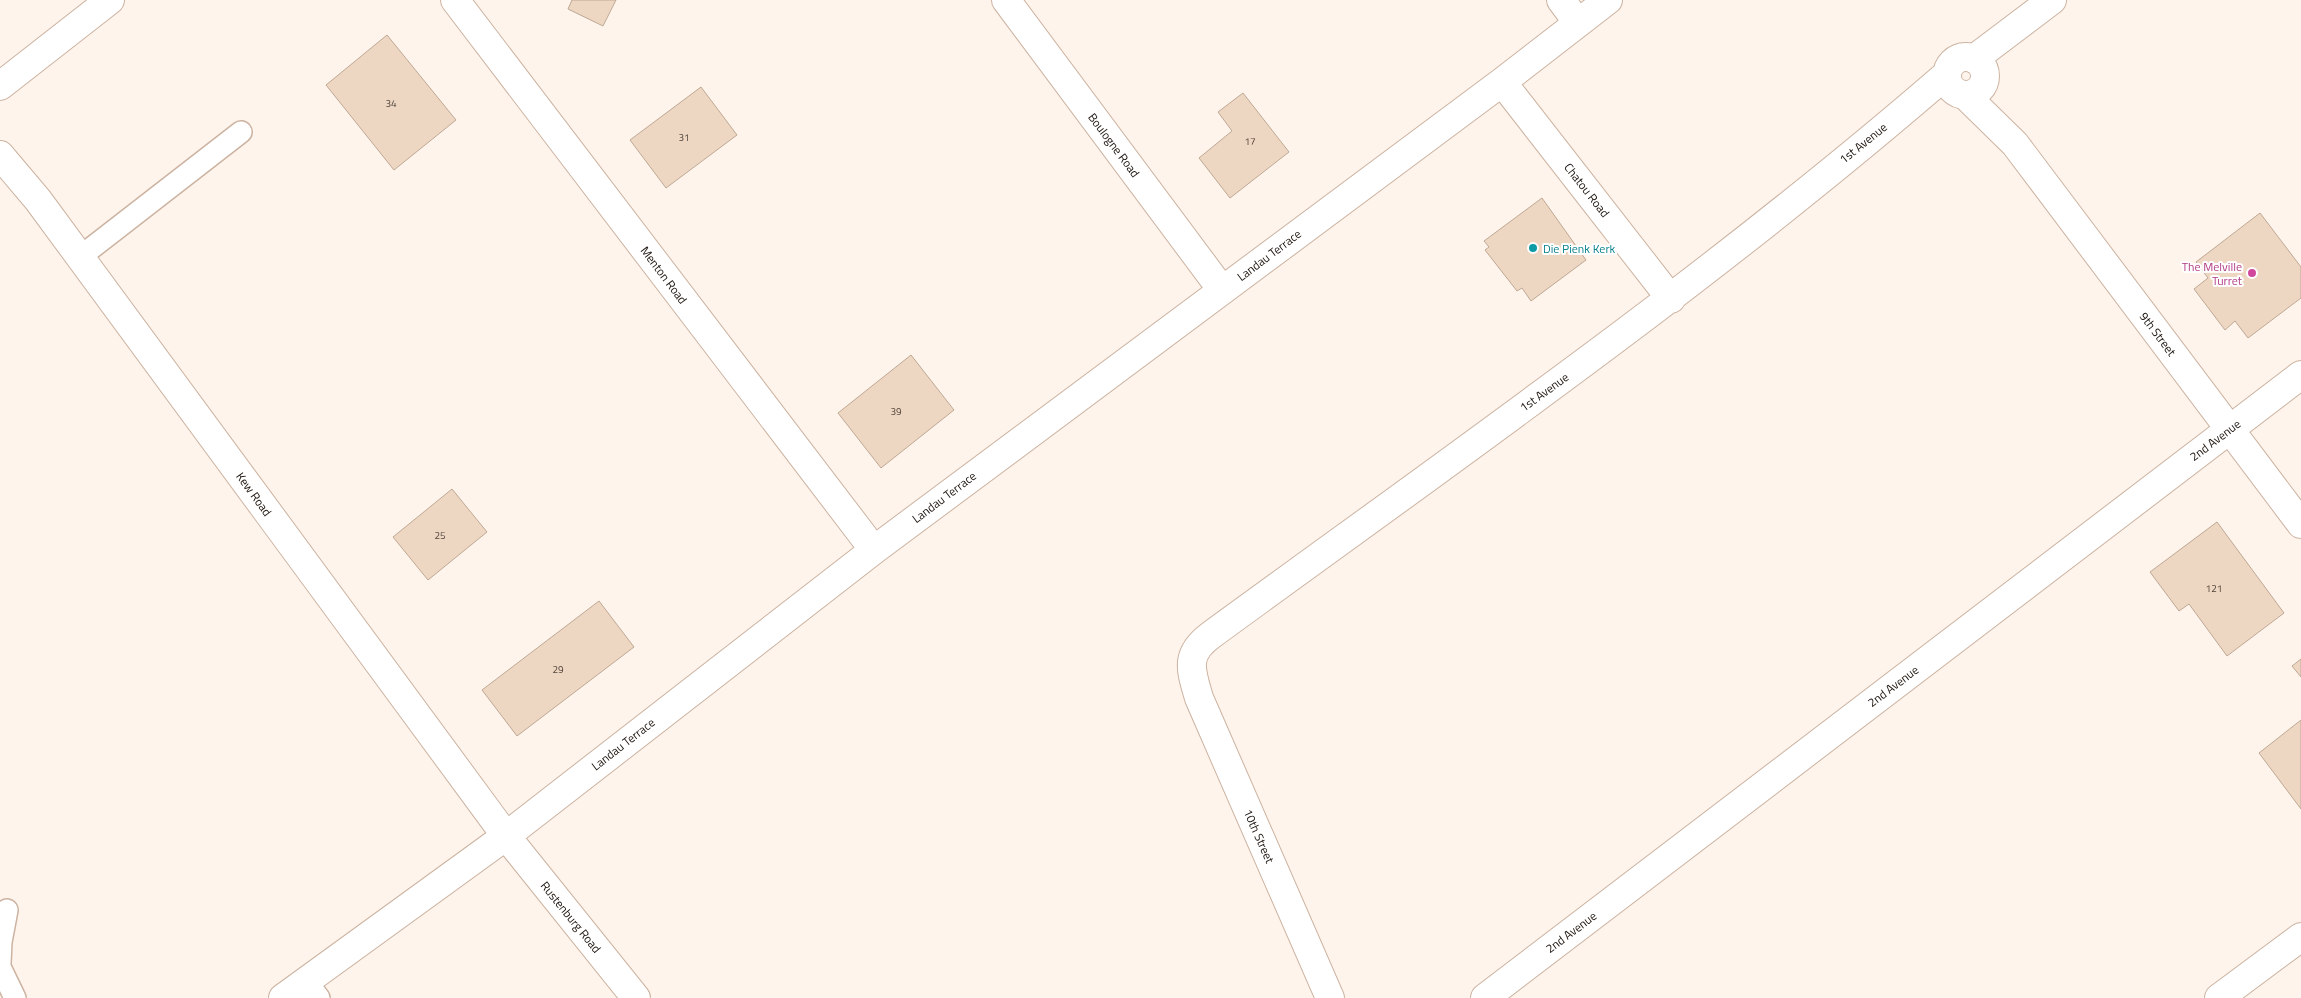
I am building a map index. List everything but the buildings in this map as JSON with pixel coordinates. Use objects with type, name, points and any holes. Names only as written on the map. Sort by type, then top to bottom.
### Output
[{"type":"street","points":[[0,86],[110,0]]},
{"type":"street","name":"Boulogne Road","points":[[1006,0],[1222,290]]},
{"type":"street","points":[[1561,0],[1578,23]]},
{"type":"street","name":"Landau Terrace","points":[[283,998],[313,990],[506,836],[874,550],[1502,82],[1608,0]]},
{"type":"street","name":"1st Avenue","points":[[1192,672],[1193,656],[1200,643],[1671,299],[1904,111],[1968,80],[2022,24],[2052,0]]},
{"type":"street","name":"Menton Road","points":[[460,3],[874,550]]},
{"type":"street","name":"9th Street","points":[[1968,80],[2301,524]]},
{"type":"street","name":"Chatou Road","points":[[1502,82],[1671,299]]},
{"type":"street","name":"Kew Road","points":[[0,155],[38,200],[506,836]]},
{"type":"street","name":"2nd Avenue","points":[[1485,998],[2301,375]]},
{"type":"street","name":"10th Street","points":[[1192,672],[1199,698],[1330,998]]},
{"type":"street","name":"Rustenburg Road","points":[[506,836],[636,998]]},
{"type":"street","points":[[2219,998],[2301,937]]},
{"type":"lane","points":[[80,257],[241,132]]},
{"type":"lane","points":[[0,962],[1,942],[7,910]]},
{"type":"lane","points":[[0,967],[14,998]]},
{"type":"place","name":"Die Pienk Kerk","points":[[1533,248]]},
{"type":"place","name":"The Melville Turret","points":[[2252,273]]}]
